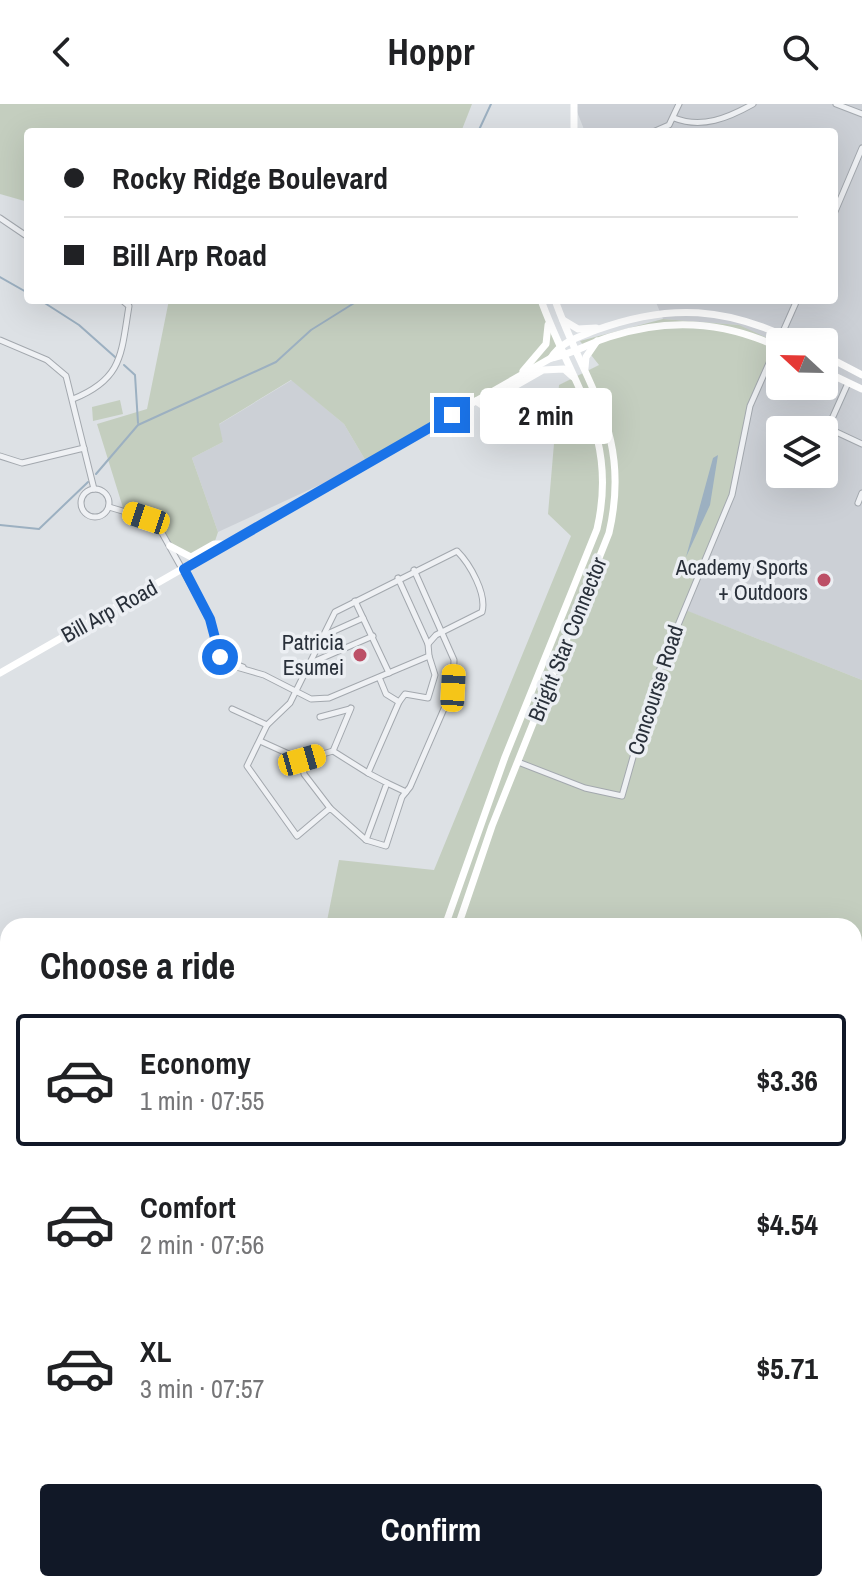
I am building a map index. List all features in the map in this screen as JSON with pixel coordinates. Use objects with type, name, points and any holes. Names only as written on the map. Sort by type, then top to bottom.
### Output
[{"type":"main road","points":[[574,104],[574,128]]},
{"type":"main road","name":"Bright Star Connector","points":[[448,918],[505,757],[597,529],[604,463],[593,418],[542,304]]},
{"type":"main road","name":"Bright Star Connector","points":[[461,918],[517,762],[609,533],[615,508],[617,462],[611,435],[557,304]]},
{"type":"main road","name":"Bill Arp Road","points":[[0,673],[606,327],[639,314],[707,313],[766,330]]},
{"type":"main road","points":[[518,376],[546,344],[546,315]]},
{"type":"main road","points":[[563,320],[578,329],[606,327]]},
{"type":"main road","name":"Bill Arp Road","points":[[573,344],[678,323],[737,330],[766,343]]},
{"type":"main road","points":[[585,370],[586,357],[597,341]]},
{"type":"main road","points":[[838,362],[862,375]]},
{"type":"main road","points":[[476,401],[482,405],[543,370],[564,369],[575,378]]},
{"type":"main road","points":[[838,378],[862,389]]},
{"type":"main road","points":[[170,546],[191,557],[214,544],[229,544]]},
{"type":"street","points":[[659,128],[674,118],[679,104]]},
{"type":"street","points":[[674,118],[688,123],[721,120],[753,104]]},
{"type":"street","points":[[836,104],[862,114]]},
{"type":"street","points":[[838,205],[862,148]]},
{"type":"street","points":[[0,218],[24,234]]},
{"type":"street","points":[[73,399],[94,390],[111,376],[119,363],[129,304]]},
{"type":"street","points":[[786,328],[795,304]]},
{"type":"street","points":[[0,340],[47,360],[66,376],[94,489]]},
{"type":"street","name":"Concourse Road","points":[[517,762],[585,788],[622,796],[654,683],[732,495],[750,406],[766,373]]},
{"type":"street","points":[[848,383],[831,421],[832,430],[862,444]]},
{"type":"street","points":[[0,456],[22,463],[33,462],[84,448]]},
{"type":"street","points":[[94,489],[105,493],[109,507],[101,517],[86,515],[81,504],[89,491],[94,489]]},
{"type":"street","points":[[858,503],[862,493]]},
{"type":"street","points":[[109,507],[146,518],[170,546],[210,619],[220,657],[225,660],[311,699],[329,698],[429,656]]},
{"type":"street","points":[[330,808],[297,836],[247,766],[267,725],[290,703],[335,612],[457,551],[466,561],[485,602],[482,612],[428,644]]},
{"type":"street","points":[[302,760],[304,774],[352,831],[366,840],[386,846],[406,792],[453,688],[454,660],[414,570]]},
{"type":"street","points":[[368,773],[399,702],[405,694],[428,698],[435,675],[428,644],[398,578]]},
{"type":"street","points":[[355,601],[389,673]]},
{"type":"street","points":[[324,636],[363,618]]},
{"type":"street","points":[[312,662],[373,636]]},
{"type":"street","points":[[379,677],[386,694],[399,702]]},
{"type":"street","points":[[320,717],[351,708],[333,751]]},
{"type":"street","points":[[232,709],[267,725]]},
{"type":"street","points":[[260,741],[302,760],[333,751],[406,792]]},
{"type":"street","points":[[366,840],[387,783]]},
{"type":"shaded area","points":[[574,104],[862,104],[862,680],[682,609],[739,325],[663,319],[657,304],[838,304],[838,128],[583,128]]},
{"type":"shaded area","points":[[292,380],[344,424],[367,463],[218,532],[192,458],[223,442],[218,425]]},
{"type":"green space","points":[[0,104],[472,104],[463,128],[24,128],[24,201],[0,194]]},
{"type":"green space","points":[[168,304],[543,304],[561,347],[551,358],[367,463],[344,424],[291,380],[219,424],[223,442],[192,458],[218,532],[214,544],[191,557],[143,520],[124,511],[97,424],[147,409]]},
{"type":"green space","points":[[663,319],[739,325],[766,337],[766,367],[750,406],[732,495],[683,609],[862,680],[862,918],[328,918],[339,860],[434,870],[571,536],[548,514],[559,385],[599,365],[580,341]]},
{"type":"green space","points":[[120,400],[123,414],[93,421],[92,407]]},
{"type":"water","points":[[718,455],[710,505],[686,557],[713,458]]},
{"type":"waterway","points":[[480,128],[491,104]]},
{"type":"waterway","points":[[0,277],[24,291]]},
{"type":"waterway","points":[[46,304],[79,325],[115,357]]},
{"type":"waterway","points":[[96,474],[138,425],[276,362],[311,330],[353,304]]},
{"type":"waterway","points":[[124,365],[135,375],[138,423]]},
{"type":"waterway","points":[[0,525],[39,529],[88,482]]},
{"type":"place","name":"Academy Sports + Outdoors","points":[[824,580]]},
{"type":"place","name":"Patricia Esumei","points":[[360,655]]},
{"type":"route","points":[[220,657],[210,619],[184,569],[452,415]]}]
